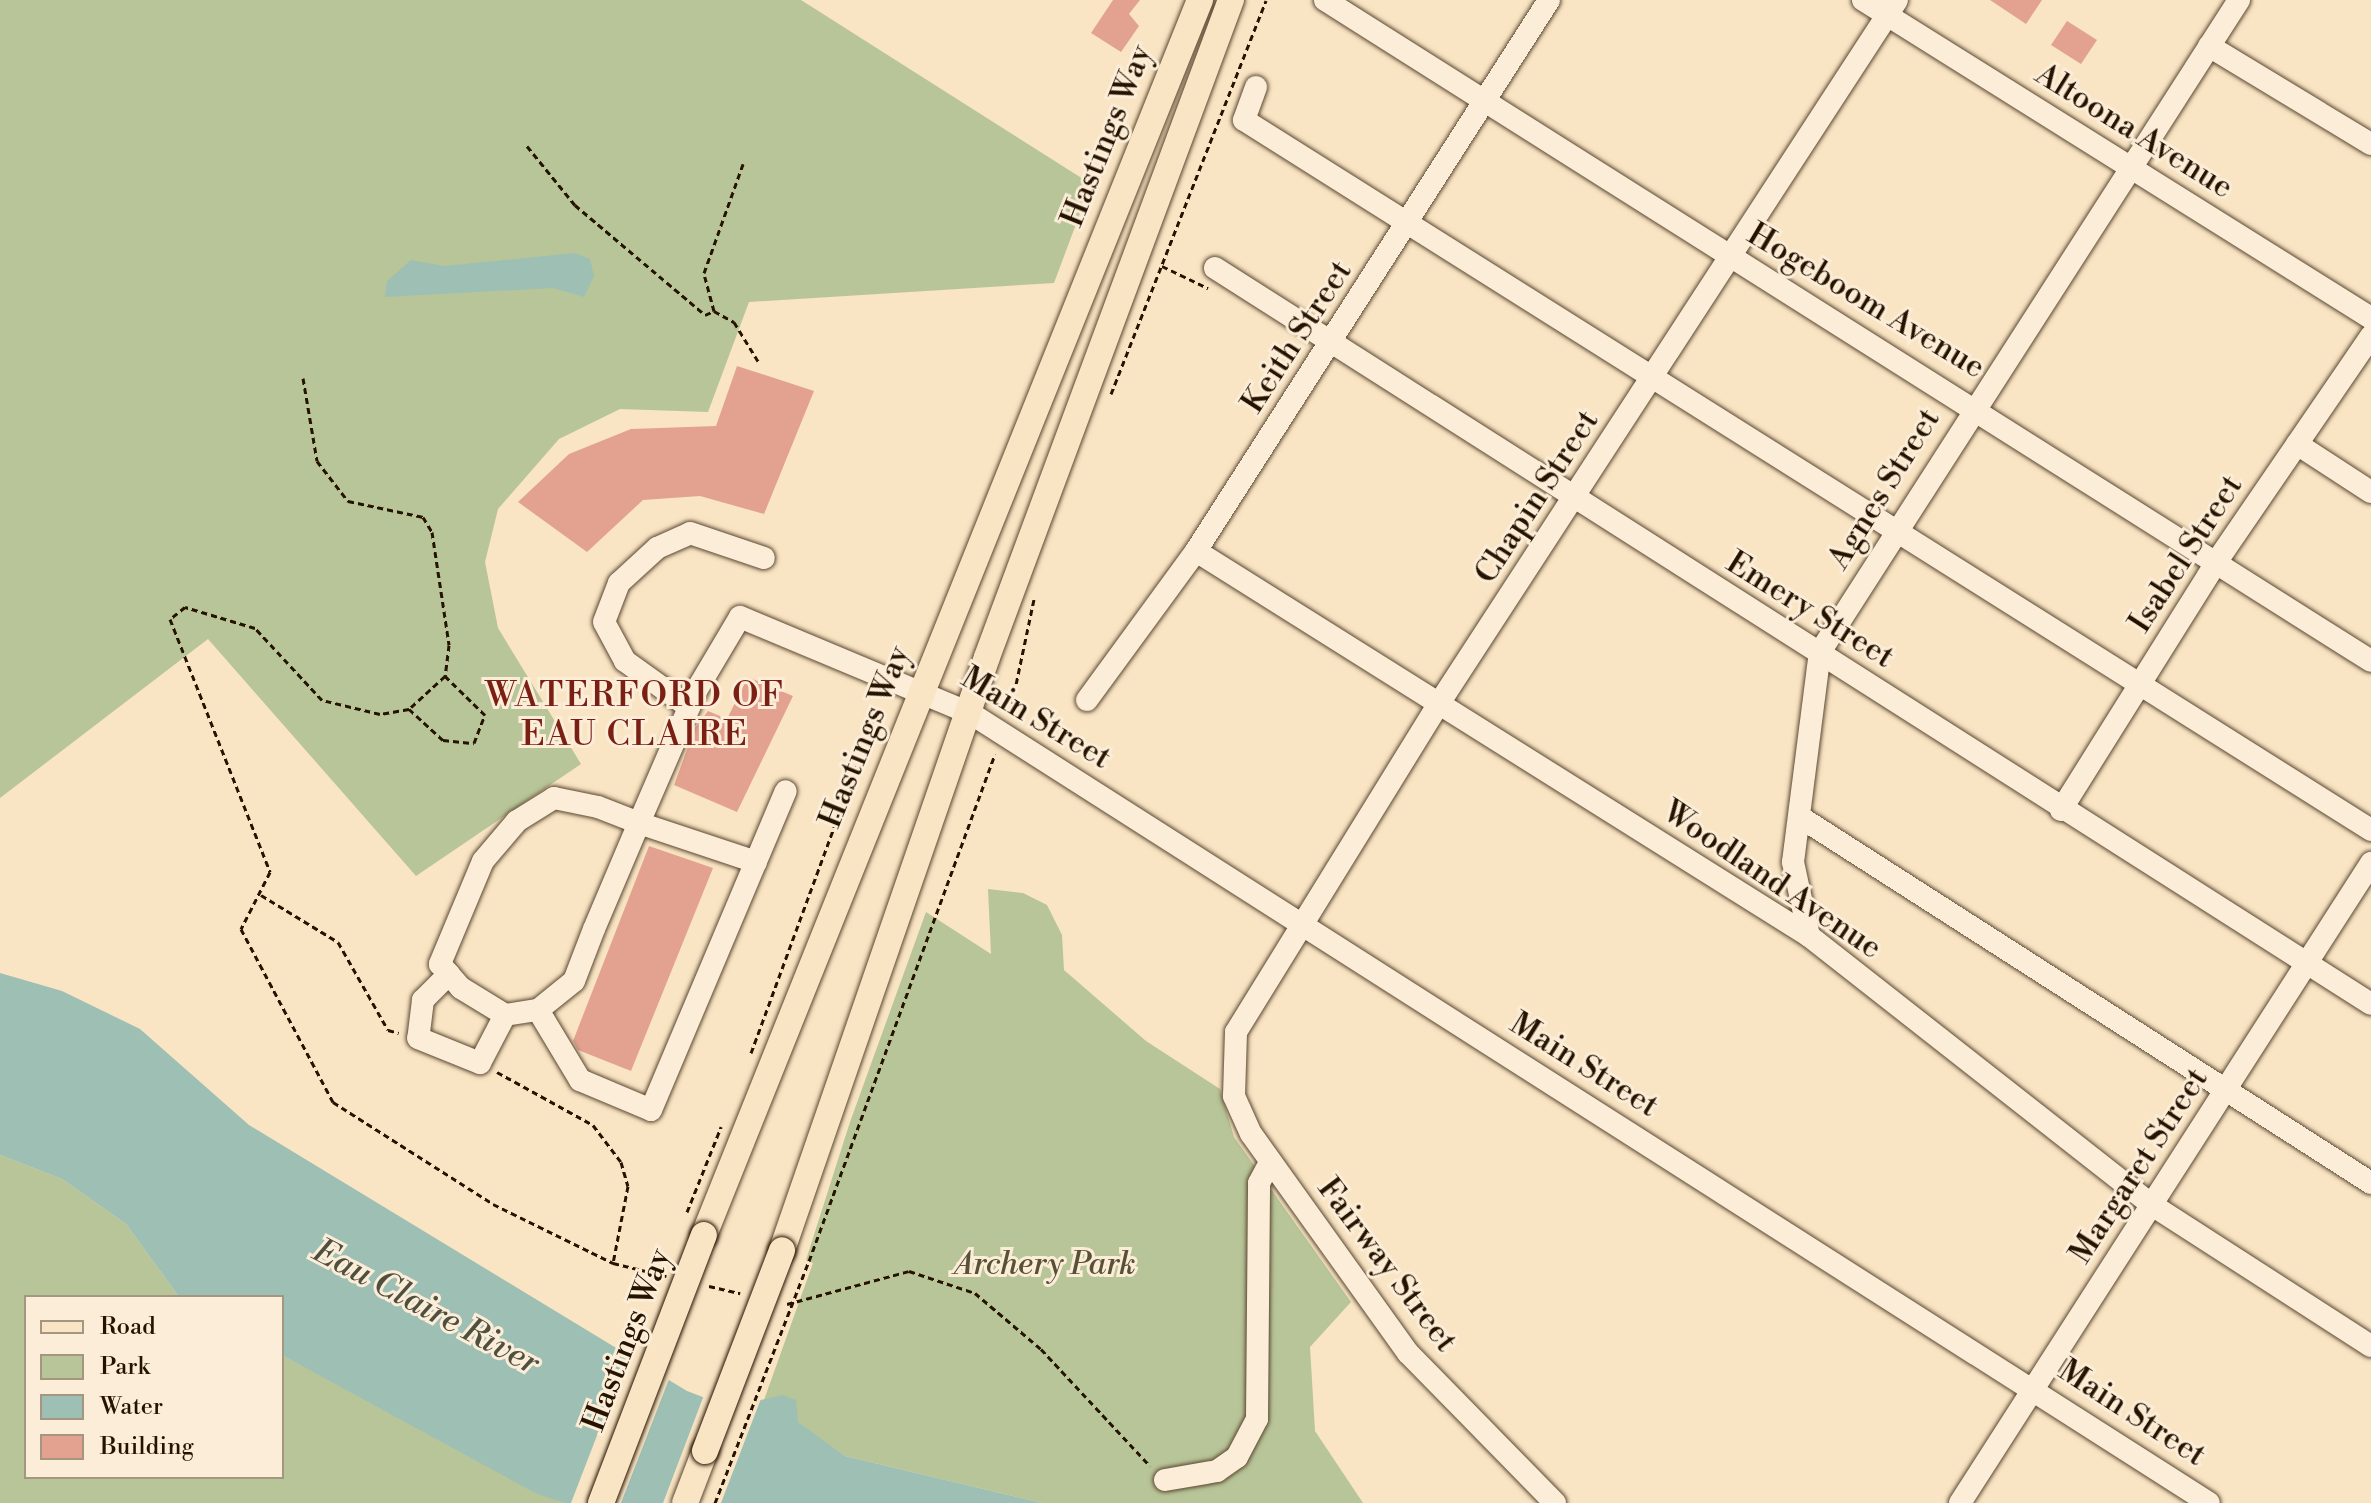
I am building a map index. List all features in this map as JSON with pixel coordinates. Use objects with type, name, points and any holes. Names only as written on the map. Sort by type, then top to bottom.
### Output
[{"type":"main road","name":"Hastings Way","points":[[601,1503],[693,1231],[921,688],[1200,0]]},
{"type":"main road","name":"Hastings Way","points":[[685,1503],[782,1250],[970,713],[1231,0]]},
{"type":"street","name":"Hogeboom Avenue","points":[[1325,0],[1485,98],[1731,257],[1975,405],[2371,661]]},
{"type":"street","name":"Keith Street","points":[[1087,700],[1196,551],[1333,343],[1549,0]]},
{"type":"street","name":"Altoona Avenue","points":[[1863,0],[1892,8],[2371,318]]},
{"type":"street","name":"Agnes Street","points":[[1809,936],[1793,862],[1820,652],[1975,405],[2239,0]]},
{"type":"street","name":"Chapin Street","points":[[1236,1032],[1299,923],[1438,705],[1892,8]]},
{"type":"street","points":[[2209,46],[2371,144]]},
{"type":"street","points":[[1256,87],[1244,120],[1409,221],[1894,533],[2371,830]]},
{"type":"street","name":"Emery Street","points":[[1215,268],[1573,500],[1820,652],[2061,810],[2371,1004]]},
{"type":"street","name":"Isabel Street","points":[[2061,810],[2217,561],[2371,336]]},
{"type":"street","points":[[2297,444],[2371,492]]},
{"type":"street","points":[[756,862],[639,823],[554,798],[517,821],[483,861],[440,964],[505,1015],[538,1010],[574,981],[639,823],[689,707],[625,661],[604,622],[619,583],[657,548],[690,533],[764,558]]},
{"type":"street","name":"Woodland Avenue","points":[[1196,551],[1809,936],[2152,1205],[2371,1346]]},
{"type":"street","name":"Main Street","points":[[689,707],[740,617],[921,688],[970,713],[2035,1388],[2209,1503]]},
{"type":"street","points":[[538,1010],[580,1080],[651,1110],[786,791]]},
{"type":"street","points":[[1800,817],[2371,1183]]},
{"type":"street","name":"Margaret Street","points":[[1960,1503],[2371,863]]},
{"type":"street","points":[[449,974],[423,1000],[418,1038],[480,1063],[505,1015]]},
{"type":"street","name":"Fairway Street","points":[[1236,1032],[1234,1096],[1270,1162],[1408,1353],[1555,1503]]},
{"type":"street","points":[[1165,1480],[1217,1471],[1237,1457],[1257,1419],[1259,1183],[1270,1162]]},
{"type":"path","points":[[1105,408],[1266,0]]},
{"type":"path","points":[[527,146],[575,205],[697,311],[714,311],[734,322],[758,361]]},
{"type":"path","points":[[714,311],[704,273],[743,164]]},
{"type":"path","points":[[303,378],[317,461],[348,501],[423,517],[432,532],[449,645],[445,676],[409,709],[349,711],[309,689],[255,628],[185,607],[170,619],[270,872],[241,929],[333,1102],[493,1204],[613,1263],[674,1277]]},
{"type":"path","points":[[715,1503],[809,1261],[1003,733],[1039,586]]},
{"type":"path","points":[[409,709],[443,740],[474,743],[485,715],[445,676]]},
{"type":"path","points":[[746,1066],[873,721]]},
{"type":"path","points":[[259,894],[322,927],[388,1030],[418,1038]]},
{"type":"path","points":[[480,1063],[593,1125],[621,1162],[628,1186],[613,1263]]},
{"type":"path","points":[[693,1231],[725,1117]]},
{"type":"path","points":[[780,1302],[795,1306],[909,1271],[975,1293],[1041,1349],[1165,1480]]},
{"type":"path","points":[[704,1284],[749,1295]]},
{"type":"green space","points":[[0,0],[801,0],[1091,184],[1054,283],[749,302],[708,412],[620,409],[559,439],[498,509],[485,562],[498,628],[581,764],[416,876],[208,639],[0,798]]},
{"type":"green space","name":"Archery Park","points":[[988,889],[1023,893],[1047,905],[1062,935],[1064,970],[1146,1041],[1220,1089],[1234,1137],[1351,1302],[1310,1347],[1315,1431],[1363,1503],[1042,1503],[845,1456],[764,1400],[813,1263],[806,1260],[850,1122],[926,912],[991,954]]},
{"type":"green space","points":[[0,1155],[62,1179],[126,1224],[178,1295],[24,1295],[24,1479],[284,1479],[284,1356],[565,1503],[0,1503]]},
{"type":"water","points":[[575,253],[590,259],[594,276],[584,297],[553,288],[385,297],[387,281],[411,260],[444,266]]},
{"type":"water","name":"Eau Claire River","points":[[0,973],[62,991],[140,1029],[249,1125],[687,1391],[729,1407],[783,1395],[796,1400],[798,1422],[845,1456],[1042,1503],[565,1503],[537,1494],[284,1356],[284,1295],[178,1295],[126,1224],[62,1179],[0,1155]]},
{"type":"pier","points":[[631,1347],[671,1374],[621,1503],[571,1503]]},
{"type":"pier","points":[[704,1395],[729,1403],[762,1396],[721,1503],[663,1503]]},
{"type":"building","points":[[1113,0],[1140,0],[1129,14],[1139,26],[1121,52],[1091,33]]},
{"type":"building","points":[[1990,0],[2042,0],[2026,24]]},
{"type":"building","points":[[2067,21],[2097,40],[2081,64],[2051,45]]},
{"type":"building","points":[[737,366],[814,391],[764,514],[700,496],[643,500],[587,552],[518,502],[569,454],[631,429],[716,426]]},
{"type":"building","points":[[748,677],[793,696],[737,812],[674,785],[695,728],[708,711],[727,719]]},
{"type":"building","points":[[649,846],[713,868],[631,1071],[578,1050],[573,1041]]},
{"type":"district","name":"WATERFORD OF EAU CLAIRE","points":[[635,716]]}]
